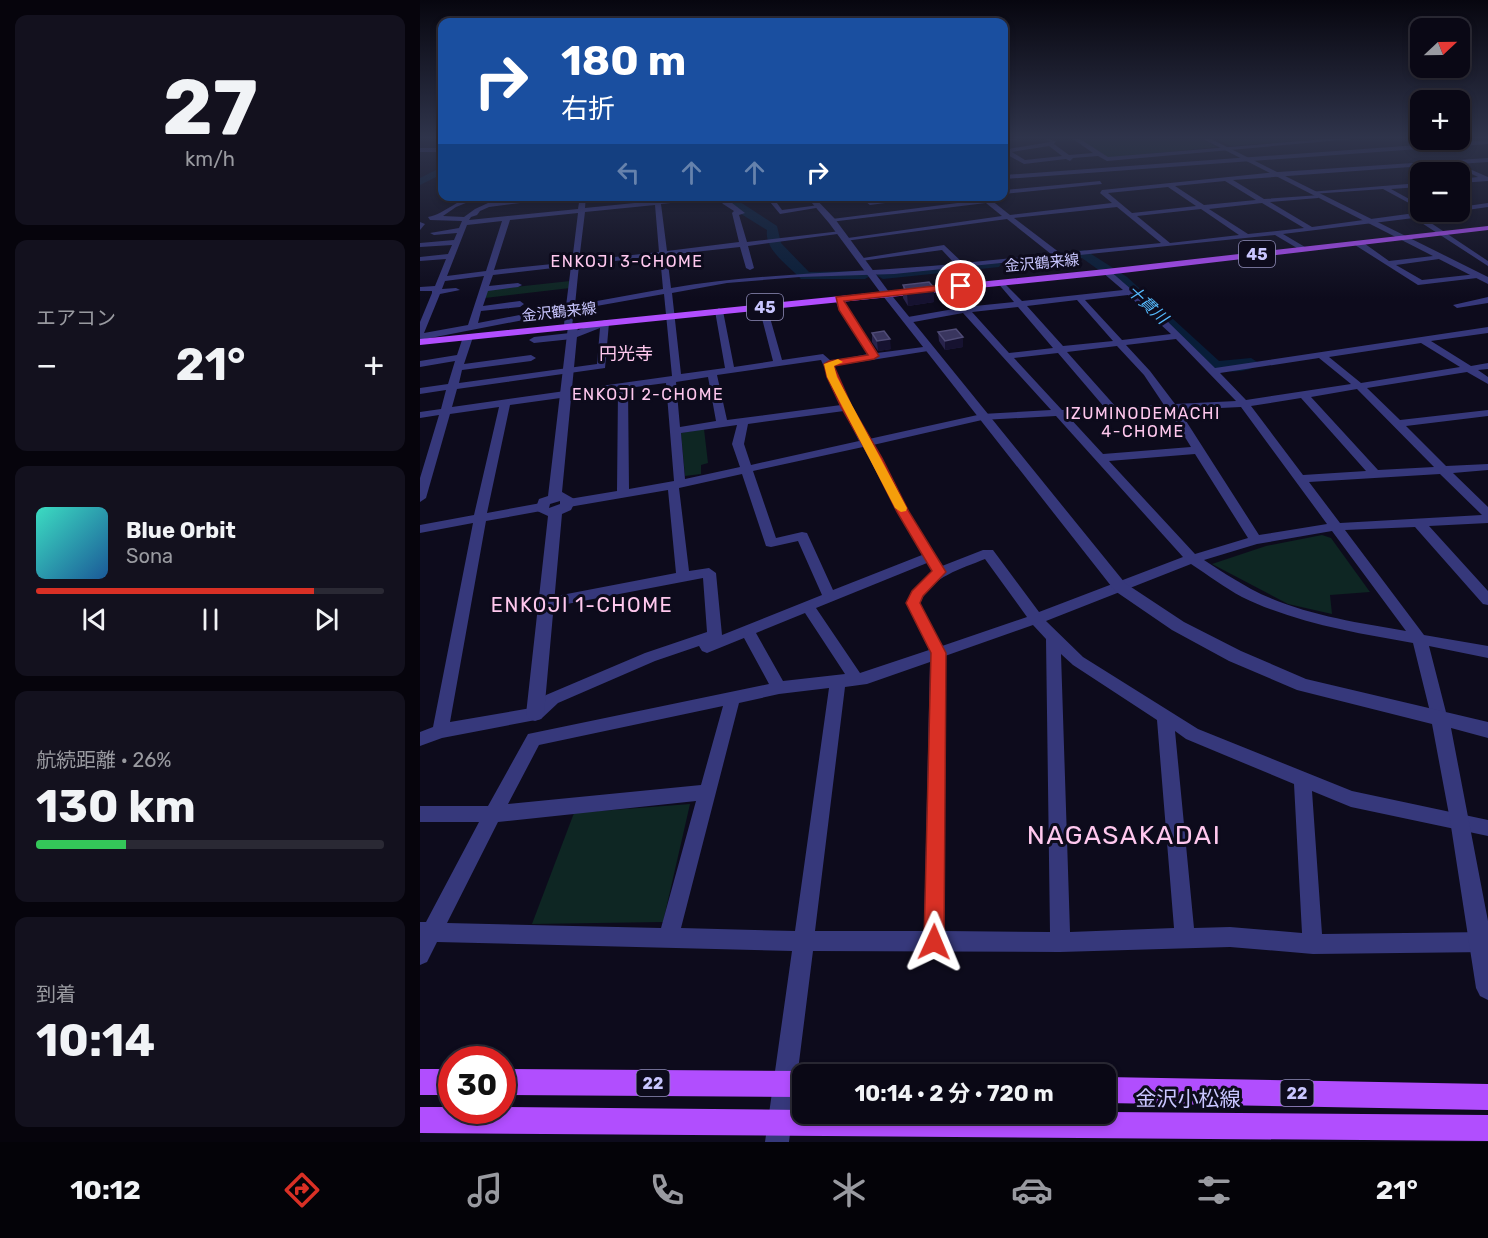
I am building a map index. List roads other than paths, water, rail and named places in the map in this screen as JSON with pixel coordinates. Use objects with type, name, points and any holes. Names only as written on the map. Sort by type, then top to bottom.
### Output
[{"type":"main road","name":"金沢鶴来線","points":[[420,337],[535,335],[605,323],[1109,271],[1488,228]]},
{"type":"main road","points":[[420,1082],[438,1082]]},
{"type":"main road","name":"22","points":[[516,1082],[792,1084]]},
{"type":"main road","name":"金沢小松線","points":[[1116,1090],[1488,1097]]},
{"type":"main road","name":"金沢小松線","points":[[420,1120],[778,1133],[1488,1128]]},
{"type":"street","points":[[1102,192],[1167,245]]},
{"type":"street","points":[[1179,192],[1246,236]]},
{"type":"street","points":[[1248,192],[1311,230]]},
{"type":"street","points":[[1312,192],[1484,279]]},
{"type":"street","points":[[1129,215],[1332,192]]},
{"type":"street","points":[[1393,192],[1410,202]]},
{"type":"street","points":[[464,224],[433,218],[446,209],[465,201]]},
{"type":"street","points":[[462,202],[483,207],[509,201]]},
{"type":"street","points":[[518,217],[531,201]]},
{"type":"street","points":[[554,207],[627,201]]},
{"type":"street","points":[[657,201],[670,316],[676,431],[676,485],[683,576]]},
{"type":"street","points":[[723,201],[742,213],[735,213],[750,268]]},
{"type":"street","points":[[772,201],[780,212],[810,201]]},
{"type":"street","points":[[817,201],[886,294],[982,417],[1120,587],[1178,626],[1235,656],[1293,681],[1440,720],[1488,730]]},
{"type":"street","points":[[867,201],[870,203],[886,201]]},
{"type":"street","points":[[832,221],[970,201]]},
{"type":"street","points":[[987,201],[1057,255]]},
{"type":"street","points":[[434,233],[464,224],[518,217],[582,204]]},
{"type":"street","points":[[420,955],[426,932],[534,740],[546,603],[551,506],[566,394],[571,329],[570,308],[582,204]]},
{"type":"street","points":[[420,289],[488,274],[1116,205]]},
{"type":"street","points":[[1470,208],[1488,205]]},
{"type":"street","points":[[420,337],[464,224],[469,215],[475,214],[483,207]]},
{"type":"street","points":[[420,337],[728,281],[961,265],[1311,230],[1410,216]]},
{"type":"street","points":[[472,327],[507,218]]},
{"type":"street","points":[[1426,222],[1488,264]]},
{"type":"street","points":[[1276,233],[1302,249]]},
{"type":"street","points":[[420,245],[457,242]]},
{"type":"street","points":[[1358,243],[1421,283],[1484,279]]},
{"type":"street","points":[[861,259],[944,247],[961,265]]},
{"type":"street","points":[[420,259],[450,256]]},
{"type":"street","points":[[1478,258],[1488,256]]},
{"type":"street","points":[[1388,264],[1439,257]]},
{"type":"street","points":[[492,264],[525,261]]},
{"type":"street","points":[[1109,271],[1214,371],[1244,404],[1419,639],[1440,720],[1484,941],[1488,988]]},
{"type":"street","points":[[1001,282],[1114,411]]},
{"type":"street","points":[[484,289],[518,285]]},
{"type":"street","points":[[438,286],[456,290]]},
{"type":"street","points":[[908,320],[964,310],[1131,292]]},
{"type":"street","points":[[1079,298],[1147,373],[1172,408],[1256,540]]},
{"type":"street","points":[[839,299],[843,310],[874,356]]},
{"type":"street","points":[[1457,304],[1488,300]]},
{"type":"street","points":[[477,309],[520,304]]},
{"type":"street","points":[[763,307],[778,363]]},
{"type":"street","points":[[964,310],[1192,559],[1247,593],[1284,608],[1344,625],[1488,652]]},
{"type":"street","points":[[719,311],[730,370]]},
{"type":"street","points":[[420,391],[602,366],[605,323]]},
{"type":"street","points":[[1214,371],[1488,330]]},
{"type":"street","points":[[527,377],[535,335]]},
{"type":"street","points":[[1005,356],[1177,336]]},
{"type":"street","points":[[420,498],[468,337]]},
{"type":"street","points":[[1423,340],[1488,381]]},
{"type":"street","points":[[829,364],[928,348]]},
{"type":"street","points":[[1321,355],[1358,386],[1488,514]]},
{"type":"street","points":[[420,363],[461,357]]},
{"type":"street","points":[[420,415],[823,357],[829,364],[832,377],[847,407],[939,572]]},
{"type":"street","points":[[458,368],[531,358]]},
{"type":"street","points":[[420,529],[551,506],[564,497],[569,503],[676,485],[982,417],[1244,404],[1488,366]]},
{"type":"street","points":[[711,373],[722,422]]},
{"type":"street","points":[[623,386],[623,494]]},
{"type":"street","points":[[1303,394],[1375,474]]},
{"type":"street","points":[[440,731],[480,518],[505,403]]},
{"type":"street","points":[[676,431],[722,422],[792,417],[847,407]]},
{"type":"street","points":[[1396,424],[1488,413]]},
{"type":"street","points":[[744,420],[738,444],[771,543],[802,536],[830,598]]},
{"type":"street","points":[[1098,458],[1198,450]]},
{"type":"street","points":[[1299,479],[1488,467]]},
{"type":"street","points":[[534,740],[779,688],[867,678],[1036,619],[1192,559],[1256,540],[1334,527],[1488,519]]},
{"type":"street","points":[[1419,523],[1488,600]]},
{"type":"street","points":[[934,942],[938,653],[913,603],[917,594],[939,572],[988,553],[1036,619],[1078,661],[1192,734],[1351,799],[1460,820],[1488,828]]},
{"type":"street","points":[[703,639],[707,647],[929,557]]},
{"type":"street","points":[[420,739],[440,731],[535,714],[552,699],[650,657],[715,634],[709,573],[546,603]]},
{"type":"street","points":[[807,607],[857,680]]},
{"type":"street","points":[[747,631],[779,688]]},
{"type":"street","points":[[1053,638],[1060,942]]},
{"type":"street","points":[[795,1064],[804,941],[838,682]]},
{"type":"street","points":[[668,938],[733,697]]},
{"type":"street","points":[[1165,717],[1185,939]]},
{"type":"street","points":[[1303,781],[1313,944]]},
{"type":"street","points":[[420,814],[493,814],[707,792]]},
{"type":"street","points":[[426,932],[804,941],[1060,942],[1230,938],[1313,944],[1484,941]]},
{"type":"street","points":[[778,1133],[792,1090]]},
{"type":"waterway","name":"十貫川","points":[[728,201],[773,229],[772,238],[775,245],[806,276],[865,275]]},
{"type":"waterway","name":"十貫川","points":[[1056,257],[1085,254],[1122,280],[1213,364],[1222,367],[1251,363]]},
{"type":"waterway","name":"十貫川","points":[[883,275],[994,264]]},
{"type":"district","name":"ENKOJI 3-CHOME","points":[[627,261]]},
{"type":"district","name":"円光寺","points":[[626,354]]},
{"type":"district","name":"ENKOJI 2-CHOME","points":[[648,394]]},
{"type":"district","name":"IZUMINODEMACHI 4-CHOME","points":[[1143,422]]},
{"type":"district","name":"ENKOJI 1-CHOME","points":[[582,605]]},
{"type":"district","name":"NAGASAKADAI","points":[[1124,835]]}]
